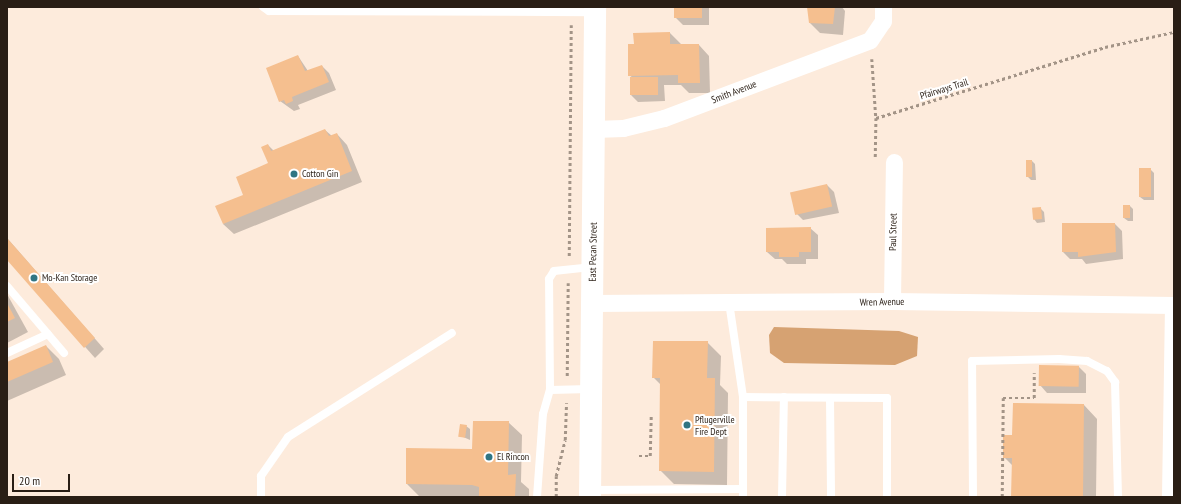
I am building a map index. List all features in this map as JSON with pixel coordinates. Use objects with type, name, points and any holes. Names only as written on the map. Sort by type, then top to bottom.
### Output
[{"type":"main road","name":"East Pecan Street","points":[[590,493],[595,9]]},
{"type":"street","points":[[870,40],[883,21],[883,7]]},
{"type":"street","name":"Smith Avenue","points":[[594,129],[623,128],[664,118],[870,40]]},
{"type":"street","name":"Paul Street","points":[[892,301],[894,162]]},
{"type":"street","name":"Wren Avenue","points":[[592,303],[892,301],[1173,305],[1170,497]]},
{"type":"lane","points":[[264,7],[269,11],[572,12],[595,9]]},
{"type":"lane","points":[[536,497],[543,414],[550,390],[550,279],[554,271],[569,268],[593,267]]},
{"type":"lane","points":[[7,286],[64,353]]},
{"type":"lane","points":[[590,493],[743,493],[743,397],[729,302]]},
{"type":"lane","points":[[261,497],[261,476],[288,437],[452,333]]},
{"type":"lane","points":[[7,353],[48,334]]},
{"type":"lane","points":[[973,497],[972,361],[1034,360],[1087,361],[1107,371],[1115,382],[1118,497]]},
{"type":"lane","points":[[550,390],[591,389]]},
{"type":"lane","points":[[743,397],[887,398],[887,497]]},
{"type":"lane","points":[[782,497],[784,397]]},
{"type":"lane","points":[[830,398],[831,497]]},
{"type":"path","points":[[556,497],[556,476],[565,440],[567,389],[572,12]]},
{"type":"path","name":"Pfairways Trail","points":[[876,118],[1105,47],[1174,32]]},
{"type":"path","points":[[870,40],[876,118],[875,165]]},
{"type":"path","points":[[1002,497],[1003,398],[1034,398],[1034,360]]},
{"type":"path","points":[[639,456],[650,456],[651,414]]},
{"type":"shaded area","points":[[774,327],[899,331],[918,337],[917,356],[895,365],[784,363],[770,353],[769,335]]},
{"type":"building","points":[[674,7],[702,7],[702,18],[674,18]]},
{"type":"building","points":[[807,7],[835,7],[833,24],[809,23]]},
{"type":"building","points":[[670,32],[670,44],[699,44],[700,83],[678,83],[678,75],[628,76],[628,44],[634,44],[633,33]]},
{"type":"building","points":[[298,55],[305,71],[322,65],[329,82],[292,97],[293,101],[286,104],[284,100],[279,102],[266,68]]},
{"type":"building","points":[[630,77],[658,77],[658,95],[630,95]]},
{"type":"building","name":"Cotton Gin","points":[[325,129],[329,136],[337,133],[352,171],[223,224],[215,206],[243,195],[236,177],[268,163],[261,147],[268,144],[271,151]]},
{"type":"building","points":[[1026,160],[1032,160],[1032,177],[1026,177]]},
{"type":"building","points":[[1139,168],[1151,168],[1151,197],[1139,197]]},
{"type":"building","points":[[827,184],[832,206],[795,215],[790,193]]},
{"type":"building","points":[[1123,205],[1130,205],[1130,218],[1123,218]]},
{"type":"building","points":[[1041,207],[1042,219],[1033,220],[1032,208]]},
{"type":"building","points":[[1062,223],[1115,223],[1116,252],[1078,257],[1078,252],[1062,252]]},
{"type":"building","points":[[811,227],[811,252],[799,252],[799,257],[779,257],[779,252],[766,252],[766,228]]},
{"type":"building","points":[[7,238],[95,338],[84,348],[7,260]]},
{"type":"building","points":[[7,303],[15,318],[7,322]]},
{"type":"building","name":"Pflugerville Fire Dept","points":[[653,341],[708,341],[707,378],[715,378],[714,472],[659,471],[660,378],[652,378]]},
{"type":"building","points":[[46,345],[53,362],[7,382],[7,362]]},
{"type":"building","points":[[1039,365],[1079,366],[1079,387],[1039,386]]},
{"type":"building","points":[[1013,403],[1084,404],[1083,497],[1011,497],[1012,458],[1003,458],[1003,435],[1012,435]]},
{"type":"building","points":[[473,421],[509,421],[508,475],[516,474],[515,497],[479,497],[479,487],[472,485],[406,484],[406,448],[472,449]]},
{"type":"building","points":[[460,424],[467,425],[465,438],[458,437]]},
{"type":"place","name":"Cotton Gin","points":[[294,174]]},
{"type":"place","name":"Mo-Kan Storage","points":[[34,278]]},
{"type":"place","name":"Pflugerville Fire Dept","points":[[687,425]]},
{"type":"place","name":"El Rincon","points":[[489,457]]}]
